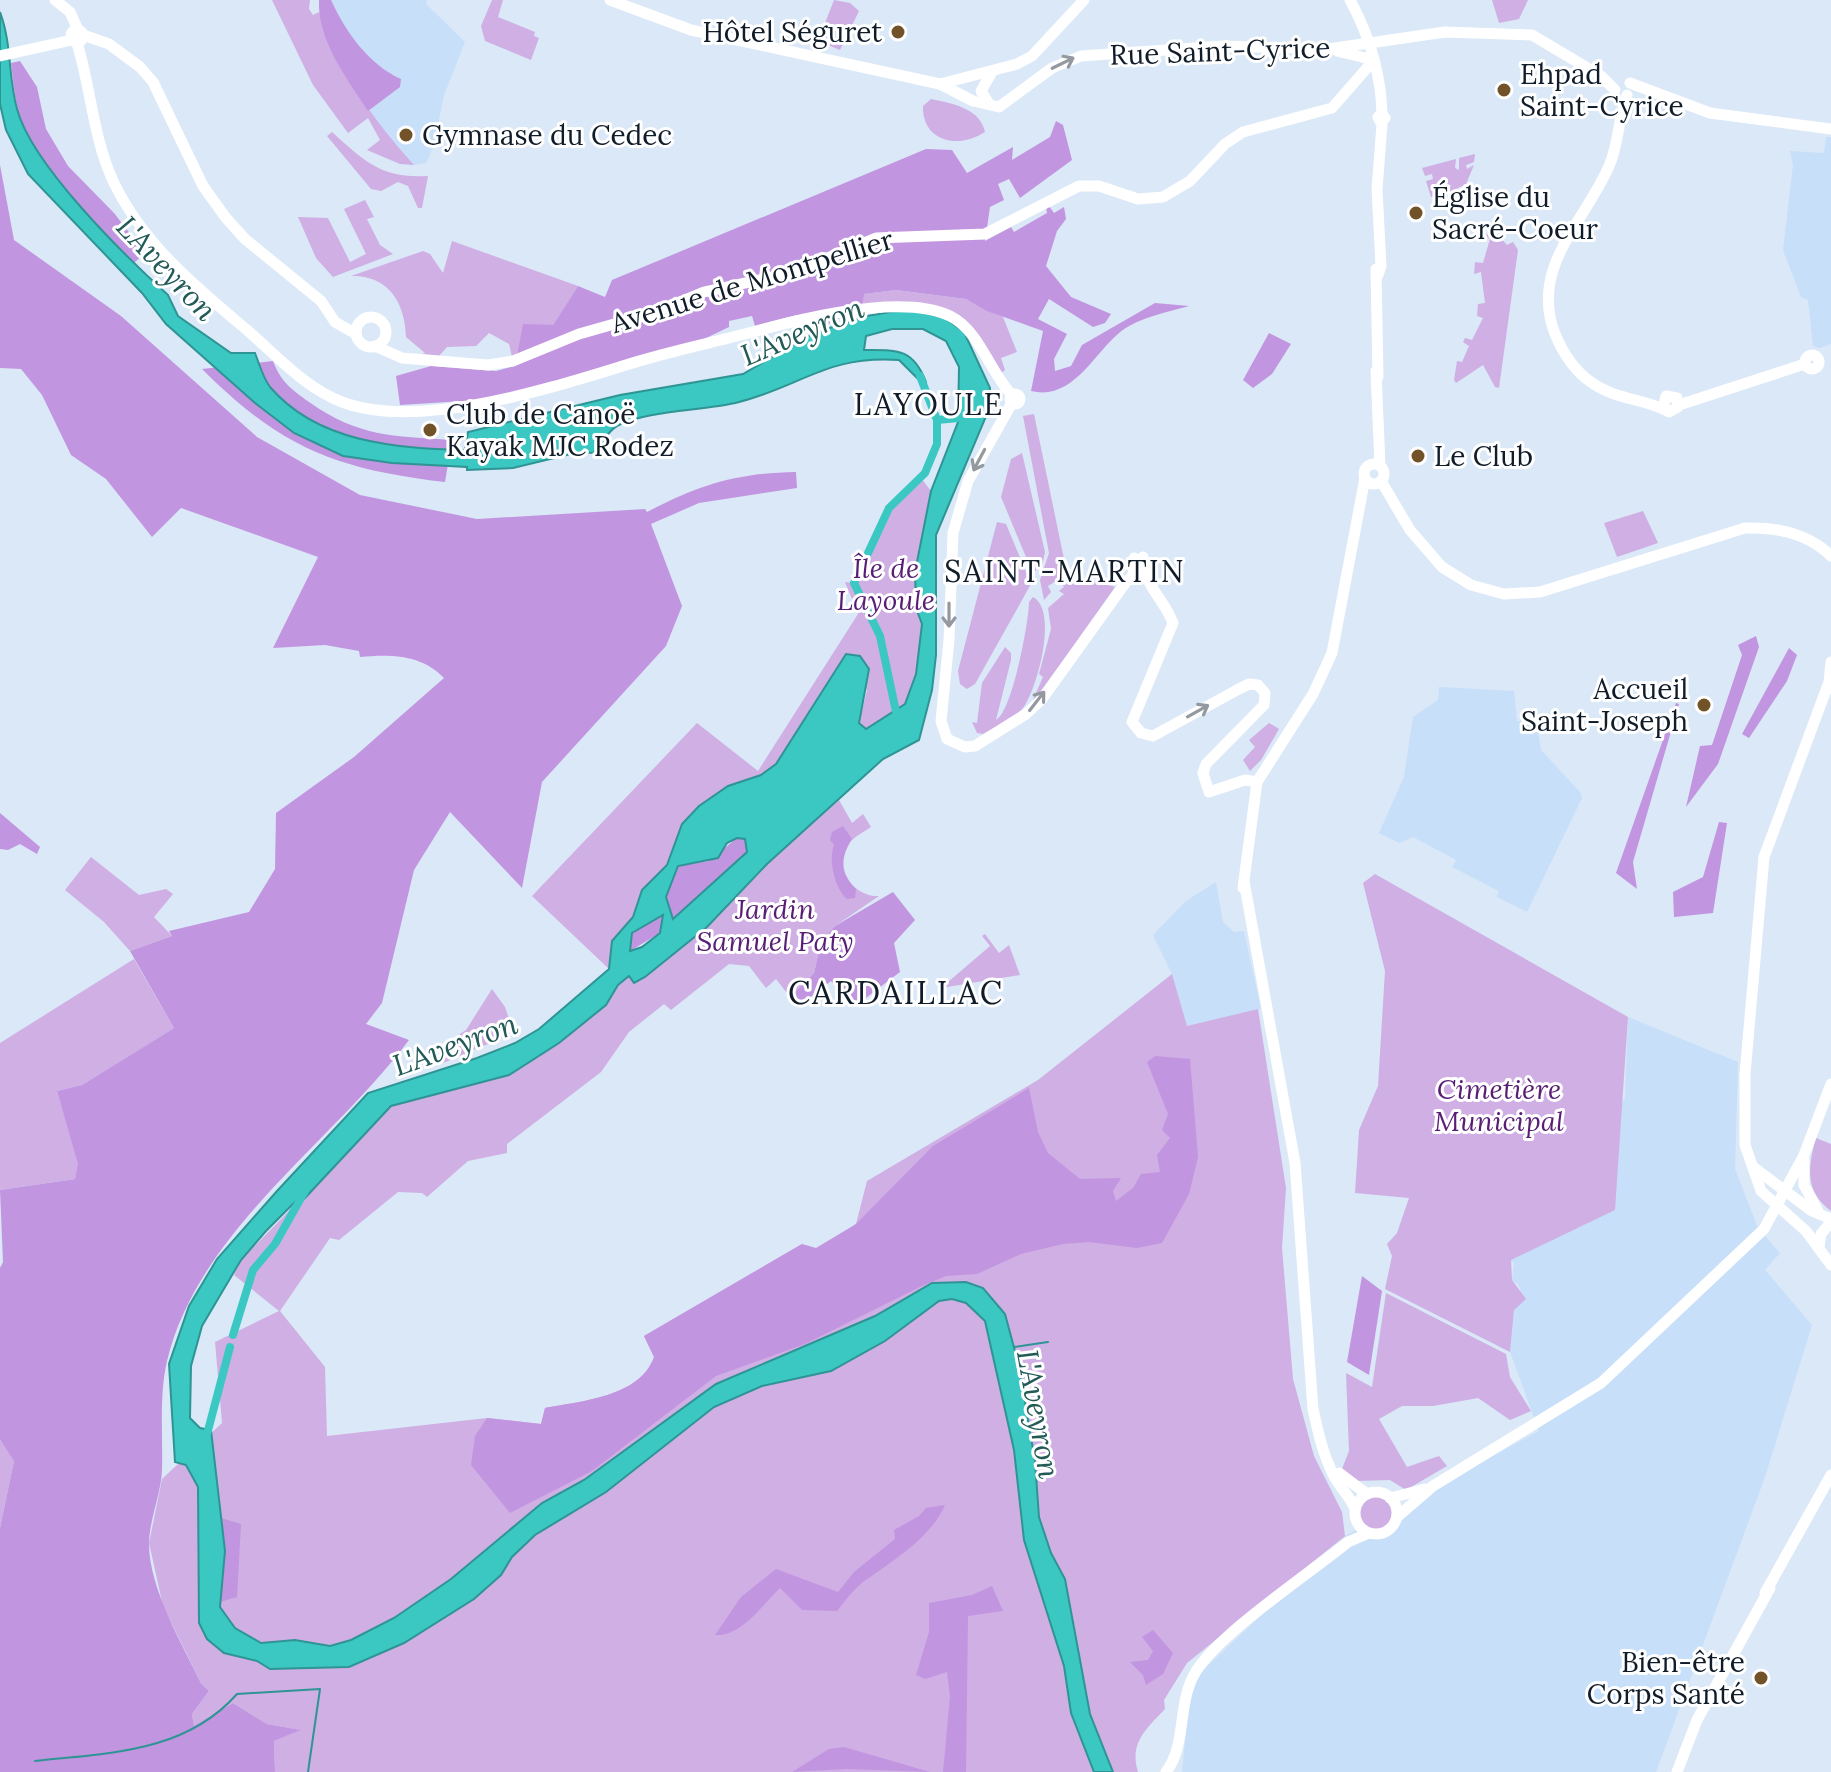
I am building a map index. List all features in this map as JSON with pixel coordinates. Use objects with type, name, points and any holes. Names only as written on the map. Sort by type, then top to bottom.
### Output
[{"type":"main road","points":[[55,0],[74,35],[94,120],[114,183],[159,251],[189,283],[310,386],[364,410],[483,405],[817,314],[909,306],[949,316],[966,326],[1012,399],[968,481],[953,533],[949,640],[941,721],[947,739],[965,747],[975,746],[1026,714],[1042,699],[1081,641],[1139,577],[1139,558]]},
{"type":"main road","points":[[610,0],[691,30],[940,84],[990,106]]},
{"type":"main road","points":[[940,84],[1020,63],[1032,56],[1084,0]]},
{"type":"main road","points":[[1350,0],[1374,60],[1381,89],[1382,117],[1378,257],[1375,266],[1378,275],[1378,447],[1375,465],[1365,471],[1442,567],[1471,585],[1504,594],[1540,592],[1745,528],[1782,531],[1811,540],[1831,556]]},
{"type":"main road","points":[[1367,39],[1427,33],[1532,35],[1623,89],[1648,92],[1710,113],[1831,129]]},
{"type":"main road","points":[[0,56],[74,35],[101,41],[125,54],[153,82],[203,186],[230,223],[321,301],[335,322],[351,331],[361,343],[375,346],[386,332]]},
{"type":"main road","name":"Rue Saint-Cyrice","points":[[990,106],[999,107],[1010,102],[1052,68],[1081,56],[1223,46],[1328,49],[1346,47],[1367,39]]},
{"type":"main road","points":[[1328,49],[1374,60]]},
{"type":"main road","name":"Avenue de Montpellier","points":[[375,346],[409,357],[488,365],[513,361],[579,334],[653,313],[704,292],[791,273],[876,238],[985,234],[1079,186],[1099,186],[1138,199],[1156,199],[1173,193],[1190,181],[1231,139],[1276,122],[1332,108],[1374,60]]},
{"type":"main road","points":[[990,106],[981,91],[992,71]]},
{"type":"main road","points":[[1623,89],[1611,162],[1554,259],[1548,301],[1561,349],[1582,376],[1627,401],[1660,404],[1673,412],[1682,401],[1805,364],[1815,369],[1825,358]]},
{"type":"main road","points":[[351,331],[360,321],[375,317],[383,323],[393,344],[409,357]]},
{"type":"main road","points":[[1348,1542],[1357,1523],[1355,1509],[1348,1492],[1335,1478],[1321,1444],[1313,1409],[1295,1163],[1244,881],[1249,822],[1257,782],[1329,662],[1362,494],[1372,481],[1384,473],[1375,465]]},
{"type":"main road","points":[[1139,577],[1168,609],[1173,623],[1132,722],[1141,733],[1153,736],[1249,684],[1258,685],[1265,693],[1259,712],[1206,764],[1203,775],[1209,792],[1245,780],[1257,782]]},
{"type":"main road","points":[[1769,1222],[1745,1145],[1747,1076],[1764,857],[1830,666]]},
{"type":"main road","points":[[1786,1202],[1831,1084]]},
{"type":"main road","points":[[1754,1171],[1770,1176],[1787,1173],[1804,1155]]},
{"type":"main road","points":[[1804,1155],[1804,1185],[1823,1216],[1819,1246]]},
{"type":"main road","points":[[1754,1171],[1786,1202]]},
{"type":"main road","points":[[1770,1176],[1831,1265]]},
{"type":"main road","points":[[1166,1772],[1177,1745],[1187,1690],[1196,1671],[1225,1640],[1348,1542],[1369,1533],[1386,1532],[1397,1517],[1433,1486],[1601,1383],[1804,1185]]},
{"type":"main road","points":[[1761,1191],[1823,1216]]},
{"type":"main road","points":[[1330,1462],[1343,1478],[1367,1494]]},
{"type":"main road","points":[[1677,1772],[1712,1687],[1719,1684],[1831,1475]]},
{"type":"main road","points":[[1390,1498],[1433,1486]]},
{"type":"main road","points":[[1355,1509],[1367,1494],[1379,1492],[1390,1498],[1397,1517]]},
{"type":"main road","points":[[1357,1523],[1369,1533]]},
{"type":"shaded area","points":[[319,0],[427,0],[426,4],[465,42],[444,95],[434,145],[426,163],[414,165],[368,111],[336,61]]},
{"type":"shaded area","points":[[319,0],[331,0],[359,46],[389,73],[401,79],[400,87],[368,111],[328,45]]},
{"type":"shaded area","points":[[0,12],[17,109],[26,131],[60,182],[128,257],[168,295],[178,316],[231,353],[255,353],[270,387],[289,406],[311,420],[360,439],[412,447],[465,450],[468,432],[620,395],[743,374],[814,333],[867,316],[908,309],[945,318],[964,332],[990,388],[990,398],[987,414],[936,535],[936,655],[932,690],[919,740],[883,759],[767,864],[707,927],[645,977],[634,983],[629,976],[618,985],[606,1005],[559,1043],[509,1075],[391,1106],[304,1199],[296,1201],[241,1260],[202,1326],[191,1366],[190,1418],[200,1428],[211,1430],[225,1551],[220,1607],[235,1628],[261,1643],[295,1640],[330,1646],[351,1640],[394,1618],[451,1579],[542,1503],[584,1480],[716,1384],[875,1316],[932,1283],[966,1282],[983,1288],[1005,1314],[1019,1366],[1035,1461],[1039,1517],[1051,1553],[1065,1579],[1090,1714],[1113,1772],[1094,1772],[1071,1713],[1064,1666],[1024,1540],[1014,1450],[985,1321],[966,1303],[952,1299],[939,1301],[885,1341],[831,1371],[762,1386],[714,1407],[606,1492],[535,1535],[512,1557],[501,1575],[474,1599],[404,1643],[349,1667],[270,1669],[257,1661],[224,1653],[207,1639],[199,1623],[198,1487],[186,1465],[175,1462],[169,1364],[189,1306],[217,1259],[368,1093],[515,1043],[539,1029],[609,969],[612,941],[633,917],[642,890],[667,865],[682,824],[699,806],[728,786],[761,775],[776,764],[846,654],[860,656],[869,669],[859,723],[866,729],[905,704],[916,674],[922,624],[916,608],[915,572],[931,491],[958,422],[959,367],[946,341],[923,329],[892,329],[866,336],[864,350],[895,351],[909,357],[921,371],[926,382],[923,384],[899,360],[852,362],[739,402],[630,421],[613,428],[593,453],[579,452],[513,468],[467,470],[467,467],[392,463],[343,456],[294,433],[255,403],[166,324],[142,293],[28,174],[6,130],[0,104]],"holes":[[[737,838],[745,839],[747,852],[673,919],[666,897],[678,866],[718,858],[727,843]],[[663,915],[660,933],[642,947],[630,951],[632,933]]]},
{"type":"shaded area","points":[[20,61],[37,87],[46,129],[68,166],[114,213],[145,253],[134,263],[75,202],[36,153],[19,117],[11,63]]},
{"type":"shaded area","points":[[1056,121],[1063,125],[1072,160],[1020,198],[1009,179],[998,184],[1004,200],[990,207],[985,241],[1011,227],[1014,232],[1047,213],[1046,207],[1049,206],[1054,213],[1064,207],[1066,219],[1057,231],[1046,266],[1071,297],[1111,314],[1105,323],[1093,327],[1049,299],[1038,319],[1067,334],[1054,359],[1055,371],[1071,366],[1082,345],[1155,303],[1189,306],[1152,316],[1126,328],[1081,374],[1058,389],[1031,391],[1043,331],[987,311],[966,299],[896,290],[864,294],[862,307],[810,333],[797,315],[755,326],[752,316],[729,321],[729,327],[702,340],[495,399],[400,405],[396,376],[431,366],[496,371],[515,366],[523,324],[553,325],[578,286],[605,297],[612,280],[926,149],[952,150],[967,173],[1013,147],[1012,160],[1050,137]]},
{"type":"shaded area","points":[[1826,137],[1831,137],[1831,344],[1820,348],[1813,346],[1808,300],[1801,297],[1783,250],[1793,165],[1790,151],[1824,153]]},
{"type":"shaded area","points":[[0,165],[14,240],[121,316],[257,437],[360,495],[477,519],[645,509],[647,512],[718,482],[796,472],[797,488],[699,503],[651,524],[682,606],[666,646],[542,782],[522,888],[450,812],[414,870],[382,1003],[366,1024],[409,1040],[378,1078],[237,1229],[207,1270],[183,1314],[165,1374],[162,1470],[150,1533],[150,1559],[168,1614],[201,1683],[209,1691],[192,1714],[194,1726],[233,1703],[267,1724],[301,1730],[274,1741],[275,1772],[0,1772],[0,1528],[14,1461],[0,1439],[0,1268],[3,1262],[0,1190],[75,1179],[78,1164],[57,1091],[82,1085],[174,1028],[130,951],[172,936],[169,931],[249,912],[275,869],[276,813],[354,757],[444,678],[426,664],[405,657],[360,657],[359,651],[325,645],[273,648],[318,557],[181,508],[152,537],[106,479],[71,455],[42,395],[21,369],[0,368]]},
{"type":"shaded area","points":[[1269,333],[1291,344],[1272,374],[1253,388],[1243,380]]},
{"type":"shaded area","points":[[273,361],[292,389],[344,422],[377,433],[452,440],[445,482],[372,470],[312,450],[258,418],[202,369]]},
{"type":"shaded area","points":[[1756,636],[1759,647],[1718,764],[1686,807],[1700,746],[1712,745],[1742,655],[1738,645]]},
{"type":"shaded area","points":[[1789,648],[1797,655],[1787,681],[1749,738],[1742,734]]},
{"type":"shaded area","points":[[1439,687],[1514,691],[1517,721],[1536,720],[1541,750],[1580,792],[1582,798],[1527,912],[1497,897],[1499,891],[1452,867],[1456,860],[1413,837],[1399,843],[1379,833],[1404,777],[1413,717],[1438,700]]},
{"type":"shaded area","points":[[1676,703],[1679,704],[1633,862],[1637,889],[1616,873]]},
{"type":"shaded area","points":[[0,813],[40,847],[37,854],[20,844],[8,850],[0,849]]},
{"type":"shaded area","points":[[1719,822],[1727,823],[1713,913],[1674,917],[1673,892],[1703,877]]},
{"type":"shaded area","points":[[843,826],[852,839],[845,853],[845,871],[856,889],[855,898],[847,899],[834,874],[834,845],[830,840],[832,832]]},
{"type":"shaded area","points":[[737,838],[745,838],[747,852],[673,919],[666,897],[678,866],[709,861]]},
{"type":"shaded area","points":[[1216,882],[1223,922],[1234,932],[1244,931],[1261,1009],[1187,1026],[1172,974],[1153,935],[1186,901]]},
{"type":"shaded area","points":[[893,892],[915,920],[894,943],[900,972],[854,1007],[831,981],[798,1007],[790,997],[814,973],[821,942],[835,926]]},
{"type":"shaded area","points":[[663,914],[660,933],[630,951],[632,934]]},
{"type":"shaded area","points":[[1628,1017],[1738,1062],[1735,1169],[1758,1228],[1780,1253],[1765,1270],[1812,1325],[1765,1477],[1656,1772],[1182,1772],[1189,1701],[1198,1675],[1345,1536],[1539,1431],[1510,1352],[1514,1310],[1522,1298],[1519,1285],[1512,1280],[1514,1262],[1509,1261],[1625,1098]]},
{"type":"shaded area","points":[[1155,1056],[1190,1059],[1198,1157],[1189,1194],[1162,1243],[1137,1248],[1089,1242],[1063,1244],[1021,1254],[977,1274],[946,1276],[805,1344],[716,1376],[592,1471],[510,1513],[471,1465],[475,1436],[487,1418],[541,1424],[545,1408],[623,1389],[647,1370],[654,1357],[644,1336],[802,1244],[816,1248],[856,1224],[933,1146],[1029,1088],[1038,1132],[1048,1153],[1080,1179],[1121,1178],[1113,1191],[1116,1201],[1133,1188],[1141,1174],[1160,1172],[1157,1155],[1170,1138],[1162,1130],[1168,1114],[1147,1062]]},
{"type":"shaded area","points":[[1362,1276],[1382,1291],[1369,1375],[1347,1362]]},
{"type":"shaded area","points":[[945,1505],[920,1539],[859,1585],[837,1611],[802,1610],[780,1588],[743,1625],[734,1631],[715,1635],[741,1597],[776,1569],[838,1592],[854,1572],[895,1539],[894,1530],[919,1516],[926,1508]]},
{"type":"shaded area","points":[[221,1518],[241,1524],[237,1597],[220,1602],[225,1551]]},
{"type":"shaded area","points":[[992,1586],[1003,1611],[968,1616],[966,1772],[943,1772],[950,1697],[947,1672],[925,1679],[916,1675],[929,1632],[929,1603],[972,1595]]},
{"type":"shaded area","points":[[1153,1630],[1173,1653],[1163,1674],[1146,1685],[1143,1675],[1130,1662],[1148,1660],[1153,1651],[1142,1637]]},
{"type":"shaded area","points":[[844,1747],[930,1772],[847,1769],[792,1772],[829,1749]]},
{"type":"green space","points":[[272,0],[310,0],[309,9],[313,15],[319,12],[337,56],[358,94],[414,165],[400,164],[367,150],[380,140],[368,118],[348,133],[313,85]]},
{"type":"green space","points":[[492,0],[503,0],[498,17],[535,32],[534,36],[539,38],[531,60],[485,41],[481,26]]},
{"type":"green space","points":[[834,0],[850,3],[859,11],[840,50],[818,41]]},
{"type":"green space","points":[[1492,0],[1528,0],[1519,19],[1499,23]]},
{"type":"green space","points":[[931,99],[973,113],[985,132],[963,140],[943,139],[928,127],[924,118],[923,106]]},
{"type":"green space","points":[[332,132],[375,166],[398,174],[428,176],[422,208],[418,208],[408,186],[398,182],[381,191],[371,189],[327,136]]},
{"type":"green space","points":[[1475,154],[1474,162],[1466,165],[1467,169],[1474,165],[1466,184],[1448,193],[1451,185],[1438,187],[1445,194],[1431,197],[1426,181],[1433,179],[1432,174],[1425,176],[1422,168],[1456,159],[1455,168],[1459,170],[1459,158]]},
{"type":"green space","points":[[365,200],[374,217],[367,219],[380,245],[393,254],[333,277],[316,258],[298,217],[328,218],[350,262],[366,254],[344,209]]},
{"type":"green space","points":[[1492,229],[1507,245],[1513,242],[1518,250],[1499,388],[1495,387],[1483,365],[1456,383],[1454,380],[1457,361],[1462,362],[1469,346],[1463,342],[1465,338],[1472,340],[1483,318],[1477,316],[1478,304],[1485,303],[1481,272],[1474,274],[1475,262],[1483,263],[1490,239],[1485,237]]},
{"type":"green space","points":[[452,241],[578,286],[553,325],[518,355],[512,357],[509,344],[489,333],[476,346],[447,347],[439,356],[422,354],[425,353],[406,337],[402,313],[392,293],[375,280],[351,276],[423,251],[430,254],[443,273]]},
{"type":"green space","points":[[896,290],[966,299],[1003,317],[1017,352],[1001,358],[1005,370],[999,375],[981,338],[959,316],[862,307],[863,294]]},
{"type":"green space","points":[[1034,414],[1064,559],[1073,575],[1115,587],[1029,709],[1043,677],[1039,674],[1051,629],[1048,608],[1064,594],[1059,591],[1064,587],[1059,579],[1048,586],[1051,592],[1044,600],[1040,580],[1049,553],[1023,416]]},
{"type":"green space","points":[[1022,453],[1045,552],[1042,566],[1035,571],[1031,569],[1001,497],[1011,459]]},
{"type":"green space","name":"Île de Layoule","points":[[921,478],[931,491],[915,572],[916,608],[922,624],[916,674],[905,704],[866,730],[859,723],[867,690],[846,654],[776,764],[761,775],[728,786],[699,806],[682,824],[667,865],[642,890],[633,917],[612,941],[609,969],[532,896],[697,723],[758,771],[858,614],[845,582],[854,583],[889,508]]},
{"type":"green space","points":[[1643,511],[1658,543],[1617,557],[1604,523]]},
{"type":"green space","points":[[997,522],[1006,524],[1031,584],[975,684],[967,689],[960,684],[958,671]]},
{"type":"green space","points":[[1033,597],[1040,605],[1045,632],[1040,665],[1030,695],[1012,718],[983,734],[977,733],[972,722],[977,723],[982,683],[1005,647],[1011,653],[1011,660],[996,720],[1008,701],[1023,646],[1029,602]]},
{"type":"green space","points":[[1269,723],[1279,729],[1261,760],[1250,771],[1243,760],[1255,747],[1249,740]]},
{"type":"green space","name":"Jardin Samuel Paty","points":[[839,800],[852,823],[863,814],[871,827],[846,848],[843,857],[845,874],[862,892],[879,896],[835,926],[821,942],[814,973],[790,997],[776,979],[766,988],[749,966],[729,964],[671,1010],[664,1004],[629,1032],[601,1072],[507,1144],[507,1153],[468,1161],[427,1197],[422,1193],[398,1192],[339,1240],[330,1238],[280,1311],[325,1367],[327,1436],[487,1418],[541,1424],[545,1408],[623,1389],[647,1370],[654,1357],[644,1336],[802,1244],[812,1257],[856,1224],[867,1181],[1038,1080],[1172,974],[1187,1026],[1258,1009],[1286,1188],[1282,1248],[1293,1379],[1314,1456],[1342,1512],[1345,1536],[1187,1663],[1164,1700],[1165,1709],[1141,1737],[1136,1753],[1138,1772],[275,1772],[274,1741],[300,1730],[267,1724],[233,1703],[194,1727],[192,1714],[209,1691],[201,1683],[163,1606],[149,1543],[162,1479],[222,1423],[215,1342],[279,1311],[234,1275],[241,1260],[391,1106],[509,1075],[559,1043],[606,1005],[623,979],[676,950],[707,927],[767,864]]},
{"type":"green space","points":[[91,857],[139,895],[166,889],[173,894],[154,917],[172,936],[130,951],[104,922],[65,890]]},
{"type":"green space","name":"Cimetière Municipal","points":[[1375,874],[1628,1017],[1615,1210],[1511,1260],[1512,1280],[1526,1299],[1514,1310],[1510,1352],[1385,1289],[1392,1256],[1387,1244],[1397,1233],[1409,1198],[1355,1193],[1359,1130],[1378,1086],[1385,971],[1363,883]]},
{"type":"green space","points":[[985,934],[999,953],[1009,945],[1020,975],[941,988],[990,946],[982,936]]},
{"type":"green space","points":[[134,959],[174,1028],[82,1085],[57,1091],[79,1164],[75,1179],[0,1190],[0,1043]]},
{"type":"green space","points":[[492,989],[505,1007],[514,1033],[443,1063],[442,1046],[466,1030]]},
{"type":"green space","points":[[1816,1138],[1831,1144],[1831,1211],[1816,1195],[1810,1178]]},
{"type":"green space","points":[[1386,1293],[1506,1354],[1510,1377],[1531,1411],[1510,1420],[1478,1398],[1433,1406],[1402,1406],[1379,1419],[1407,1467],[1439,1456],[1447,1466],[1406,1490],[1390,1480],[1356,1481],[1342,1469],[1349,1451],[1346,1373],[1372,1387]]},
{"type":"green space","points":[[0,1433],[14,1461],[0,1528]]},
{"type":"green space","points":[[1376,1496],[1388,1501],[1393,1513],[1388,1525],[1376,1530],[1364,1525],[1359,1513],[1364,1501]]},
{"type":"waterway","points":[[898,721],[880,636],[854,583],[889,508],[925,473],[937,444],[937,420],[920,376]]},
{"type":"waterway","points":[[937,420],[959,418]]},
{"type":"waterway","points":[[233,1335],[253,1270],[275,1244],[305,1191]]},
{"type":"waterway","name":"L'Aveyron","points":[[1014,1347],[1048,1342]]},
{"type":"waterway","points":[[206,1438],[230,1347]]},
{"type":"waterway","points":[[35,1761],[117,1752],[169,1739],[194,1728],[237,1694],[320,1689],[308,1772]]},
{"type":"place","name":"Hôtel Séguret","points":[[898,32]]},
{"type":"place","name":"Ehpad Saint-Cyrice","points":[[1504,90]]},
{"type":"place","name":"Gymnase du Cedec","points":[[406,135]]},
{"type":"place","name":"Église du Sacré-Coeur","points":[[1416,213]]},
{"type":"place","name":"Club de Canoë Kayak MJC Rodez","points":[[430,430]]},
{"type":"place","name":"Le Club","points":[[1418,456]]},
{"type":"place","name":"Accueil Saint-Joseph","points":[[1704,705]]},
{"type":"place","name":"Bien-être Corps Santé","points":[[1761,1678]]},
{"type":"district","name":"LAYOULE","points":[[929,404]]},
{"type":"district","name":"SAINT-MARTIN","points":[[1065,571]]},
{"type":"district","name":"CARDAILLAC","points":[[896,992]]}]
